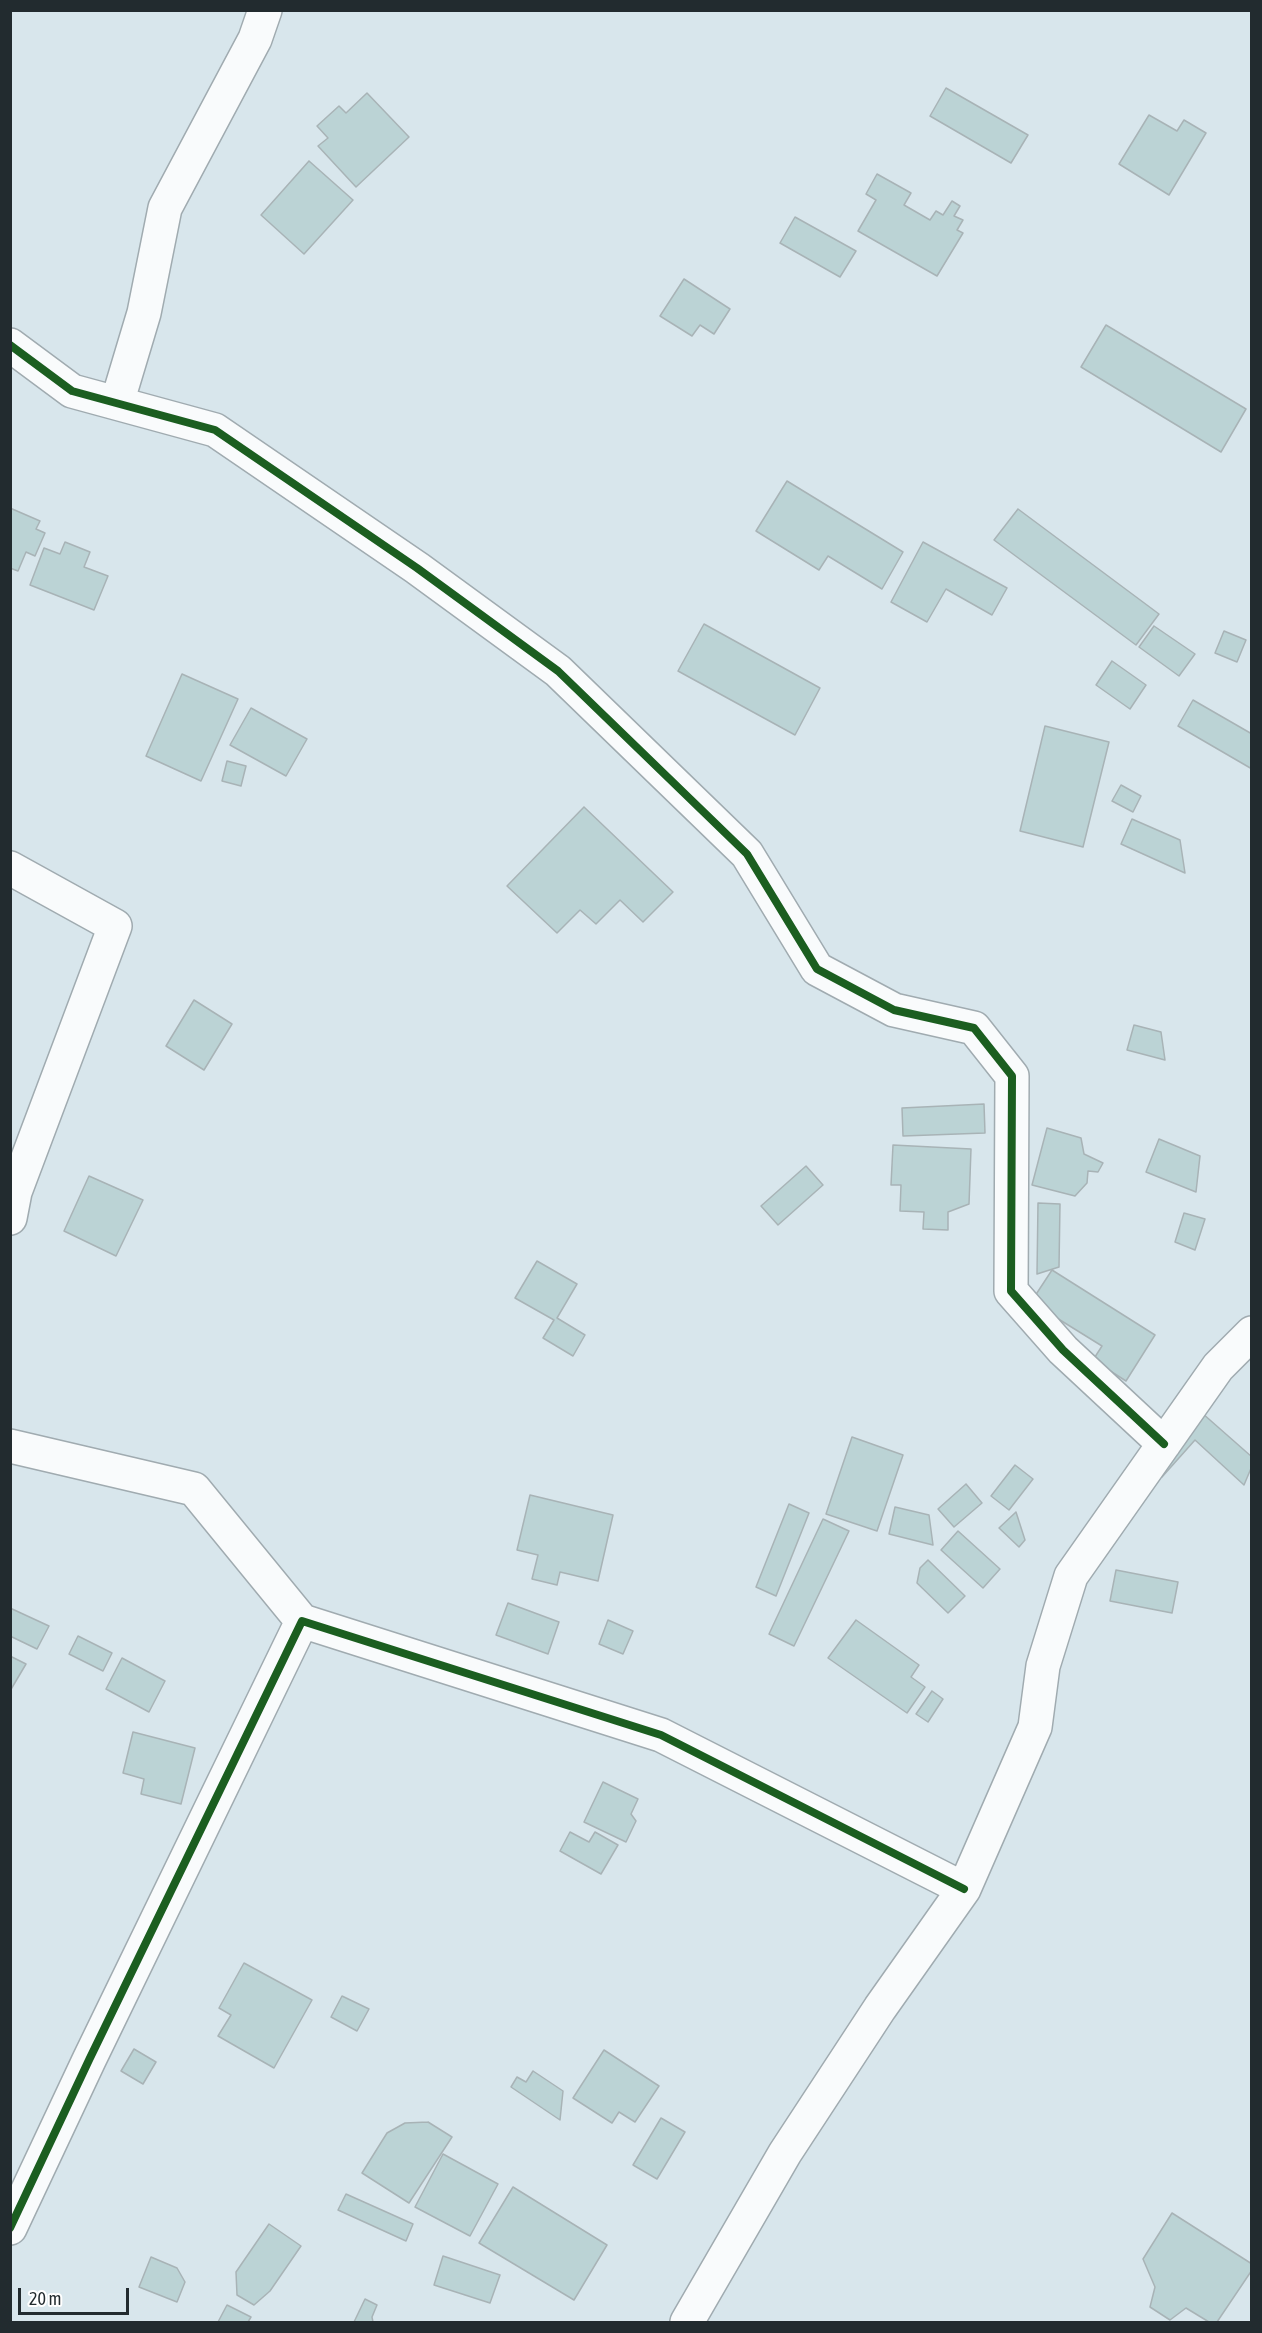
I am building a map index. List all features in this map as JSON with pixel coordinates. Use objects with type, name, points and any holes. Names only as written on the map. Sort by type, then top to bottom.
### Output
[{"type":"street","points":[[117,403],[144,313],[165,208],[255,39],[265,10]]},
{"type":"street","points":[[10,345],[72,391],[214,430],[417,568],[558,671],[747,854],[817,969],[894,1010],[975,1028],[1012,1076],[1011,1291],[1063,1350],[1164,1444]]},
{"type":"street","points":[[10,868],[114,926],[15,1192],[10,1218]]},
{"type":"street","points":[[687,2322],[785,2153],[880,2008],[964,1889],[1035,1727],[1042,1666],[1071,1576],[1218,1367],[1251,1333]]},
{"type":"street","points":[[10,1446],[194,1489],[302,1620],[661,1736],[964,1889]]},
{"type":"street","points":[[10,2228],[302,1620]]},
{"type":"building","points":[[946,88],[1028,135],[1011,163],[930,116]]},
{"type":"building","points":[[367,93],[409,137],[356,187],[318,146],[328,138],[317,126],[339,106],[346,113]]},
{"type":"building","points":[[1149,115],[1177,131],[1184,120],[1206,133],[1169,195],[1119,164]]},
{"type":"building","points":[[309,161],[353,200],[304,254],[261,215]]},
{"type":"building","points":[[877,174],[911,193],[904,205],[930,220],[936,211],[943,215],[952,201],[960,206],[954,216],[963,220],[957,230],[963,233],[937,276],[858,231],[876,200],[866,194]]},
{"type":"building","points":[[795,217],[856,251],[840,277],[780,243]]},
{"type":"building","points":[[684,279],[730,309],[714,334],[700,325],[692,336],[660,316]]},
{"type":"building","points":[[1106,325],[1246,409],[1221,452],[1081,367]]},
{"type":"building","points":[[787,481],[903,552],[882,589],[828,556],[819,570],[756,531]]},
{"type":"building","points":[[10,508],[40,521],[36,529],[45,533],[35,556],[26,552],[18,571],[10,568]]},
{"type":"building","points":[[1018,509],[1159,614],[1136,645],[994,540]]},
{"type":"building","points":[[65,542],[90,552],[84,567],[108,576],[94,610],[30,585],[44,548],[60,554]]},
{"type":"building","points":[[923,542],[1007,588],[992,615],[946,589],[927,622],[891,602]]},
{"type":"building","points":[[704,624],[820,688],[795,735],[678,671]]},
{"type":"building","points":[[1154,626],[1195,654],[1179,676],[1139,647]]},
{"type":"building","points":[[1224,631],[1246,640],[1237,662],[1215,653]]},
{"type":"building","points":[[1112,661],[1146,685],[1130,709],[1096,685]]},
{"type":"building","points":[[182,674],[238,699],[201,781],[146,756]]},
{"type":"building","points":[[1193,700],[1252,734],[1252,769],[1178,726]]},
{"type":"building","points":[[251,708],[307,739],[286,776],[230,745]]},
{"type":"building","points":[[1045,726],[1109,742],[1083,847],[1020,831]]},
{"type":"building","points":[[227,761],[246,766],[241,786],[222,781]]},
{"type":"building","points":[[1121,785],[1141,796],[1133,812],[1112,801]]},
{"type":"building","points":[[584,807],[673,892],[643,922],[620,900],[596,924],[580,910],[557,933],[507,886]]},
{"type":"building","points":[[1132,819],[1180,840],[1185,873],[1121,844]]},
{"type":"building","points":[[194,1000],[232,1024],[204,1070],[166,1046]]},
{"type":"building","points":[[1134,1025],[1161,1032],[1165,1060],[1127,1050]]},
{"type":"building","points":[[984,1104],[985,1133],[903,1136],[902,1108]]},
{"type":"building","points":[[1047,1128],[1081,1138],[1084,1154],[1103,1163],[1098,1172],[1088,1171],[1087,1183],[1075,1196],[1032,1185]]},
{"type":"building","points":[[1159,1139],[1200,1156],[1196,1192],[1146,1172]]},
{"type":"building","points":[[893,1145],[971,1149],[969,1204],[948,1212],[948,1230],[923,1229],[924,1212],[900,1211],[901,1185],[891,1185]]},
{"type":"building","points":[[806,1166],[823,1185],[778,1225],[761,1206]]},
{"type":"building","points":[[89,1176],[143,1200],[116,1256],[64,1231]]},
{"type":"building","points":[[1038,1203],[1060,1204],[1059,1267],[1037,1274]]},
{"type":"building","points":[[1184,1213],[1205,1219],[1195,1250],[1175,1242]]},
{"type":"building","points":[[537,1261],[577,1284],[557,1318],[585,1335],[573,1356],[543,1338],[554,1320],[515,1298]]},
{"type":"building","points":[[1052,1270],[1155,1335],[1126,1381],[1093,1360],[1102,1346],[1031,1302]]},
{"type":"building","points":[[1202,1413],[1252,1457],[1252,1466],[1244,1485],[1195,1440],[1162,1477],[1152,1468]]},
{"type":"building","points":[[852,1437],[903,1455],[877,1531],[826,1514]]},
{"type":"building","points":[[1015,1465],[1033,1479],[1009,1510],[991,1496]]},
{"type":"building","points":[[966,1484],[982,1503],[954,1527],[938,1509]]},
{"type":"building","points":[[530,1495],[613,1515],[598,1581],[560,1572],[557,1585],[532,1579],[538,1555],[517,1550]]},
{"type":"building","points":[[789,1504],[809,1513],[776,1596],[756,1587]]},
{"type":"building","points":[[895,1507],[929,1515],[933,1545],[889,1534]]},
{"type":"building","points":[[1016,1512],[1025,1540],[1019,1547],[999,1528]]},
{"type":"building","points":[[823,1519],[849,1531],[794,1646],[769,1634]]},
{"type":"building","points":[[958,1531],[1000,1569],[983,1588],[941,1550]]},
{"type":"building","points":[[928,1560],[965,1596],[948,1613],[917,1583],[920,1568]]},
{"type":"building","points":[[1116,1570],[1178,1582],[1172,1613],[1110,1601]]},
{"type":"building","points":[[508,1603],[559,1622],[548,1654],[496,1635]]},
{"type":"building","points":[[10,1608],[49,1626],[37,1649],[10,1636]]},
{"type":"building","points":[[608,1620],[633,1631],[623,1654],[599,1644]]},
{"type":"building","points":[[856,1620],[919,1665],[911,1677],[925,1687],[907,1713],[828,1658]]},
{"type":"building","points":[[78,1636],[112,1653],[103,1671],[69,1654]]},
{"type":"building","points":[[10,1656],[26,1664],[10,1691]]},
{"type":"building","points":[[122,1658],[165,1681],[149,1712],[106,1689]]},
{"type":"building","points":[[932,1691],[943,1699],[928,1722],[916,1714]]},
{"type":"building","points":[[133,1732],[195,1748],[181,1804],[141,1794],[144,1779],[123,1773]]},
{"type":"building","points":[[603,1782],[638,1799],[631,1814],[636,1821],[626,1842],[584,1822]]},
{"type":"building","points":[[570,1832],[589,1842],[595,1832],[618,1845],[601,1874],[560,1851]]},
{"type":"building","points":[[244,1963],[312,2000],[274,2068],[218,2036],[231,2015],[219,2008]]},
{"type":"building","points":[[342,1996],[369,2009],[357,2031],[331,2017]]},
{"type":"building","points":[[134,2049],[156,2062],[143,2084],[121,2071]]},
{"type":"building","points":[[604,2050],[659,2086],[635,2122],[619,2112],[612,2123],[573,2098]]},
{"type":"building","points":[[533,2071],[563,2091],[560,2120],[511,2087],[517,2077],[526,2082]]},
{"type":"building","points":[[661,2118],[685,2132],[657,2179],[633,2165]]},
{"type":"building","points":[[428,2122],[452,2137],[409,2203],[362,2173],[387,2133],[405,2123]]},
{"type":"building","points":[[443,2154],[498,2184],[470,2236],[415,2207]]},
{"type":"building","points":[[513,2187],[607,2245],[574,2300],[479,2243]]},
{"type":"building","points":[[346,2194],[413,2224],[406,2241],[338,2210]]},
{"type":"building","points":[[1172,2213],[1252,2264],[1252,2270],[1217,2322],[1209,2322],[1186,2308],[1170,2320],[1150,2307],[1155,2287],[1143,2259]]},
{"type":"building","points":[[269,2224],[301,2246],[270,2291],[254,2305],[237,2295],[236,2272]]},
{"type":"building","points":[[443,2256],[500,2275],[490,2303],[434,2285]]},
{"type":"building","points":[[151,2257],[177,2268],[185,2282],[177,2302],[139,2287]]},
{"type":"building","points":[[365,2299],[377,2305],[372,2317],[373,2322],[354,2322]]},
{"type":"building","points":[[227,2305],[251,2317],[248,2322],[218,2322]]},
{"type":"cycle path","points":[[10,345],[72,391],[215,430],[417,568],[558,671],[747,854],[817,969],[894,1010],[974,1028],[1012,1076],[1011,1291],[1063,1350],[1164,1444]]},
{"type":"cycle path","points":[[10,2228],[302,1621],[661,1735],[964,1889]]}]
